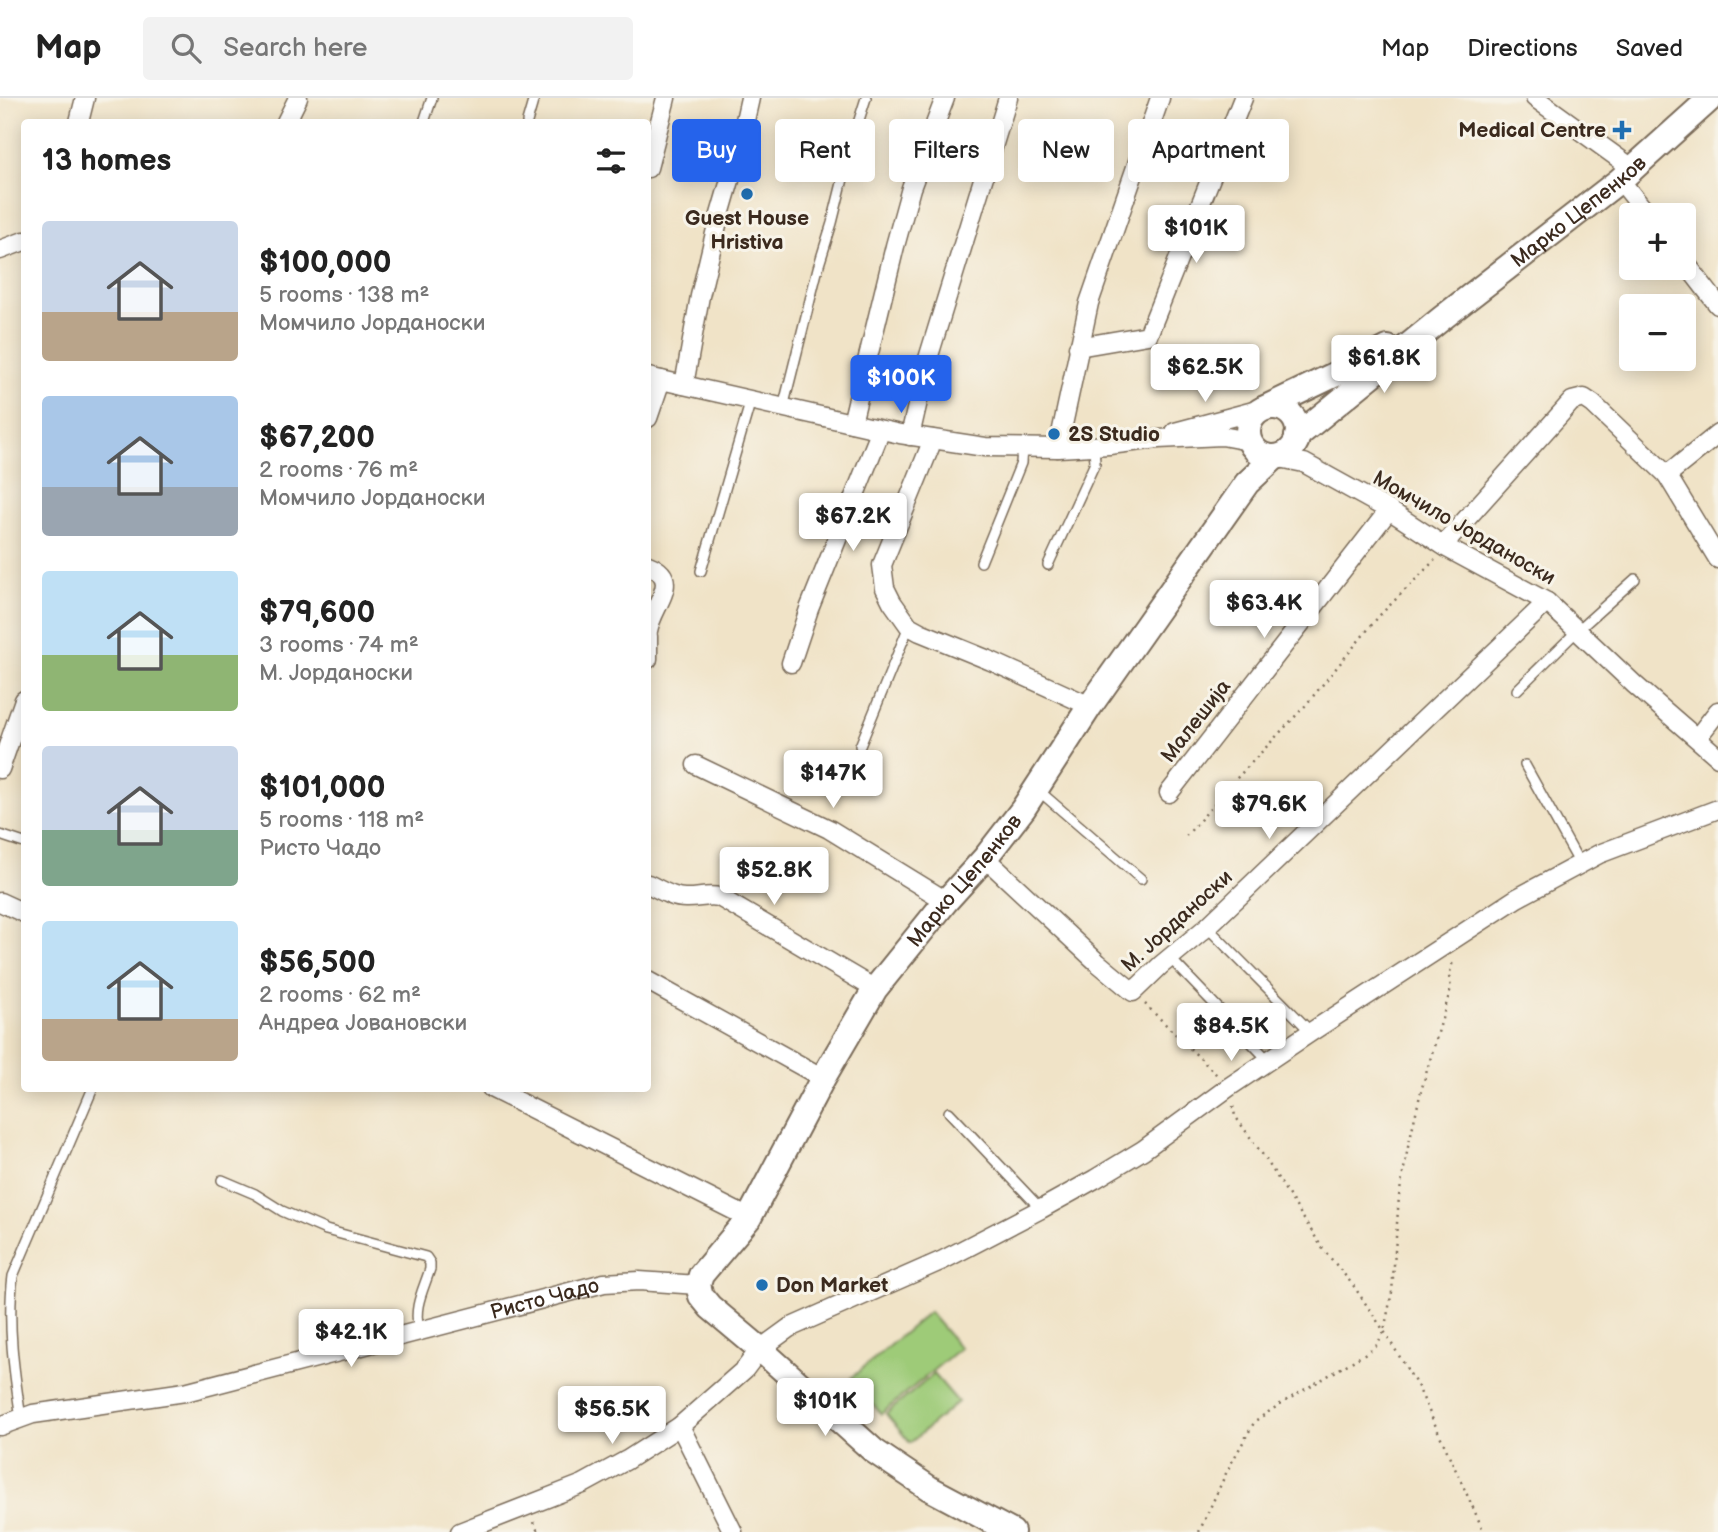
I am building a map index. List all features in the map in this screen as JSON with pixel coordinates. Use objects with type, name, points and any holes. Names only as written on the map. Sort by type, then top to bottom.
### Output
[{"type":"street","points":[[80,119],[85,98]]},
{"type":"street","points":[[288,119],[298,98]]},
{"type":"street","points":[[651,156],[666,98]]},
{"type":"street","points":[[684,385],[717,225],[750,98]]},
{"type":"street","points":[[852,423],[908,200],[945,98]]},
{"type":"street","points":[[910,436],[927,362],[1008,98]]},
{"type":"street","points":[[1058,448],[1089,303],[1160,98]]},
{"type":"street","points":[[1079,347],[1148,335],[1243,98]]},
{"type":"street","points":[[1535,98],[1626,174],[1642,203]]},
{"type":"street","name":"Марко Цепенков","points":[[1441,319],[1626,174],[1711,98]]},
{"type":"street","points":[[0,250],[21,242]]},
{"type":"street","points":[[1696,277],[1718,305]]},
{"type":"street","points":[[1279,448],[1248,433],[1252,418],[1265,408],[1359,363],[1441,319]]},
{"type":"street","points":[[1279,448],[1441,319]]},
{"type":"street","points":[[651,398],[654,378],[881,430],[985,447],[1058,448],[1222,436],[1279,448]]},
{"type":"street","points":[[1445,547],[1572,401],[1584,398],[1667,475],[1718,559]]},
{"type":"street","points":[[1158,439],[1183,429],[1273,407],[1289,413],[1297,427],[1279,448]]},
{"type":"street","points":[[791,663],[809,609],[881,430]]},
{"type":"street","points":[[1667,475],[1718,434]]},
{"type":"street","points":[[932,439],[882,565],[885,588],[892,602],[909,626],[920,632],[1090,706]]},
{"type":"street","name":"Марко Цепенков","points":[[698,1285],[707,1267],[749,1218],[823,1078],[875,989],[946,901],[985,858],[1036,789],[1090,706],[1247,483],[1253,464],[1279,448]]},
{"type":"street","name":"Момчило Јорданоски","points":[[1279,448],[1388,510],[1445,547],[1547,602],[1635,685],[1718,757]]},
{"type":"street","name":"Малешија","points":[[1169,793],[1388,510]]},
{"type":"street","points":[[651,566],[658,569],[665,578],[665,583],[651,618]]},
{"type":"street","name":"М. Јорданоски","points":[[985,858],[1133,992],[1207,927],[1547,602]]},
{"type":"street","points":[[0,769],[21,709]]},
{"type":"street","points":[[1697,737],[1718,711]]},
{"type":"street","points":[[696,765],[829,829],[946,901]]},
{"type":"street","points":[[460,1532],[583,1484],[628,1460],[680,1426],[745,1368],[760,1349],[789,1328],[943,1260],[1095,1179],[1143,1150],[1229,1087],[1311,1032],[1517,898],[1599,854],[1718,809]]},
{"type":"street","points":[[651,885],[681,898],[711,895],[719,897],[875,989]]},
{"type":"street","points":[[0,902],[21,912]]},
{"type":"street","points":[[651,983],[823,1078]]},
{"type":"street","points":[[500,1092],[749,1218]]},
{"type":"street","name":"Ристо Чадо","points":[[0,1426],[33,1414],[185,1392],[604,1283],[639,1281],[698,1285]]},
{"type":"street","points":[[698,1285],[701,1296],[710,1307],[874,1451],[929,1488],[1012,1532]]},
{"type":"street","points":[[680,1426],[733,1532]]},
{"type":"lane","points":[[425,119],[432,98]]},
{"type":"lane","points":[[528,119],[534,98]]},
{"type":"lane","points":[[783,408],[818,268],[866,98]]},
{"type":"lane","points":[[701,571],[751,400]]},
{"type":"lane","points":[[1048,565],[1096,463],[1094,446]]},
{"type":"lane","points":[[981,562],[1021,463],[1022,448]]},
{"type":"lane","points":[[1517,690],[1635,579]]},
{"type":"lane","points":[[860,746],[909,626]]},
{"type":"lane","points":[[1525,765],[1580,864]]},
{"type":"lane","points":[[1036,789],[1141,880]]},
{"type":"lane","points":[[0,835],[21,842]]},
{"type":"lane","points":[[1207,927],[1311,1032]]},
{"type":"lane","points":[[1170,958],[1269,1061]]},
{"type":"lane","points":[[21,1419],[15,1378],[11,1313],[13,1276],[91,1092]]},
{"type":"lane","points":[[949,1112],[1041,1209]]},
{"type":"lane","points":[[222,1180],[326,1230],[426,1257],[430,1269],[415,1317],[419,1330]]},
{"type":"path","points":[[1186,836],[1305,706],[1379,616],[1445,547]]},
{"type":"path","points":[[1199,1532],[1228,1469],[1255,1421],[1363,1355],[1377,1345],[1384,1331],[1392,1292],[1399,1196],[1422,1091],[1451,988],[1449,976],[1455,937]]},
{"type":"path","points":[[1133,992],[1229,1087],[1235,1116],[1323,1249],[1353,1285],[1418,1387],[1484,1532]]},
{"type":"green space","points":[[929,1312],[960,1348],[881,1414],[851,1378]]},
{"type":"green space","points":[[934,1374],[958,1402],[910,1443],[886,1414]]},
{"type":"place","name":"Medical Centre","points":[[1622,130]]},
{"type":"place","name":"Guest House Hristiva","points":[[747,194]]},
{"type":"place","name":"2S Studio","points":[[1054,434]]},
{"type":"place","name":"Don Market","points":[[762,1285]]}]
